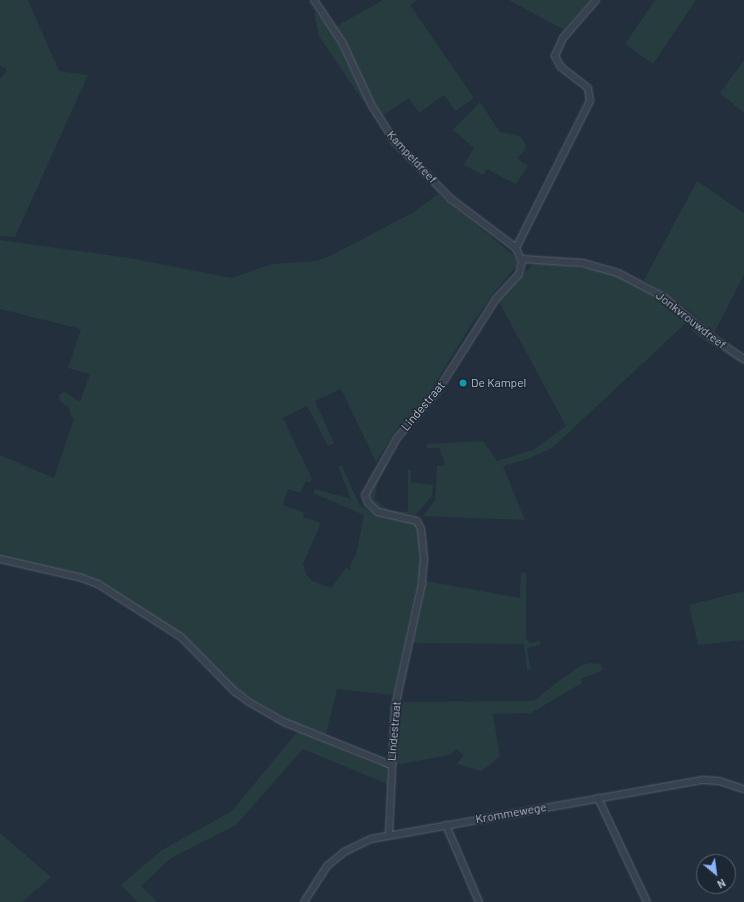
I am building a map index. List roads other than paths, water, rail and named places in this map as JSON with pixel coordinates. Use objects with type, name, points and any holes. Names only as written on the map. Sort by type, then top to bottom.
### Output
[{"type":"street","name":"Kampeldreef","points":[[314,0],[342,42],[372,106],[395,142],[451,199],[516,248]]},
{"type":"street","points":[[522,259],[516,248],[590,101],[588,88],[561,67],[555,56],[563,38],[596,0]]},
{"type":"street","name":"Jonkvrouwdreef","points":[[522,259],[583,263],[618,273],[664,298],[710,336],[744,359]]},
{"type":"street","name":"Lindestraat","points":[[389,834],[391,765],[396,702],[422,578],[423,550],[417,521],[378,512],[368,503],[365,494],[397,438],[438,390],[493,304],[519,274],[522,259]]},
{"type":"street","points":[[0,559],[82,578],[98,584],[180,637],[234,691],[261,709],[289,724],[391,765]]},
{"type":"street","name":"Krommewege","points":[[304,902],[327,866],[344,852],[356,844],[389,834],[703,780],[719,781],[744,789]]},
{"type":"street","points":[[598,798],[647,902]]},
{"type":"street","points":[[446,825],[479,902]]},
{"type":"waterway","points":[[381,764],[387,767]]},
{"type":"place","name":"De Kampel","points":[[463,383]]}]
